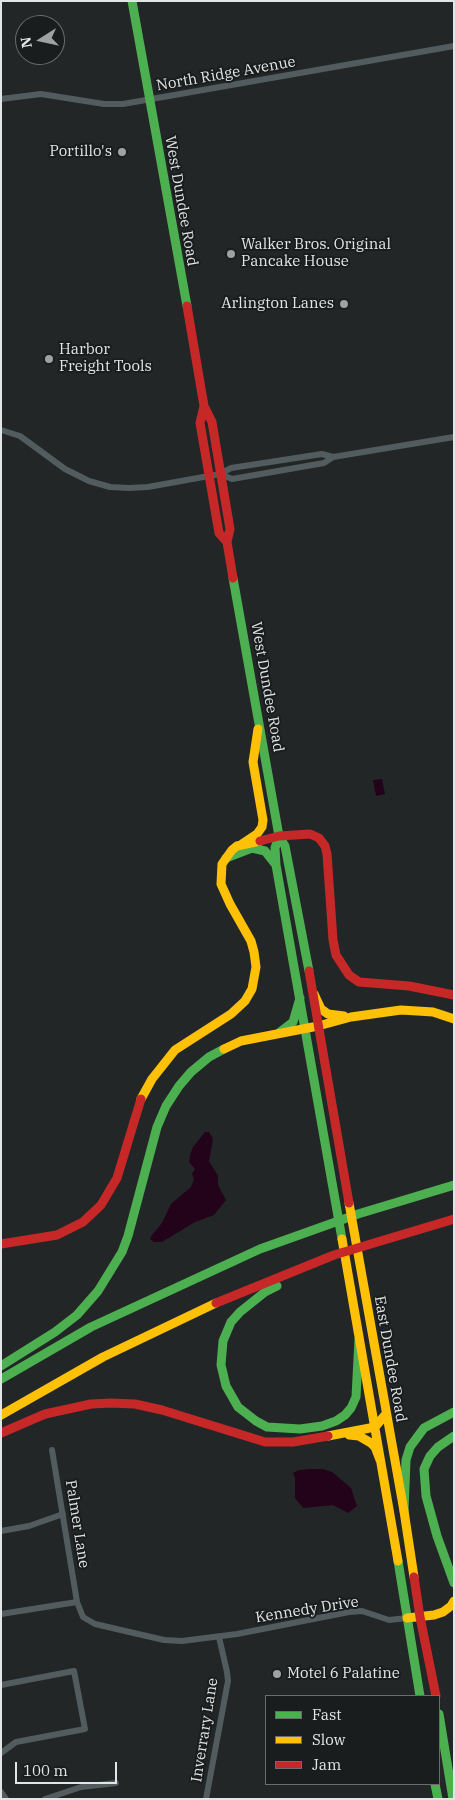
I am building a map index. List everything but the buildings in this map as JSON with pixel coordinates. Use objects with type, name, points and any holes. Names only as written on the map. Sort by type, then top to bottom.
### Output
[{"type":"main road","name":"West Dundee Road","points":[[132,1],[204,406],[212,422],[230,530],[227,542],[279,836],[285,846],[314,994],[318,1026]]},
{"type":"main road","name":"West Dundee Road","points":[[204,406],[200,423],[219,533],[227,542]]},
{"type":"main road","points":[[1,1244],[58,1235],[83,1222],[101,1205],[117,1178],[138,1104],[152,1079],[175,1050],[231,1014],[245,1001],[252,989],[256,967],[251,941],[221,884],[222,864],[226,858],[232,850],[257,834],[262,827],[263,820],[253,762],[259,721]]},
{"type":"main road","points":[[242,844],[279,836],[310,834],[319,838],[325,846],[327,854],[333,940],[336,955],[349,975],[360,982],[434,990],[454,995]]},
{"type":"main road","name":"West Dundee Road","points":[[279,836],[275,848],[276,865],[305,1028]]},
{"type":"main road","points":[[226,858],[252,848],[265,851],[276,865]]},
{"type":"main road","points":[[314,994],[321,1009],[328,1014],[351,1017]]},
{"type":"main road","points":[[279,1033],[293,1022],[300,998]]},
{"type":"main road","points":[[1,1366],[55,1332],[77,1314],[98,1291],[122,1252],[134,1219],[157,1127],[166,1106],[191,1072],[210,1057],[241,1041],[318,1026],[351,1017],[401,1010],[434,1012],[454,1019]]},
{"type":"main road","name":"East Dundee Road","points":[[318,1026],[404,1511],[420,1617],[436,1695]]},
{"type":"main road","name":"East Dundee Road","points":[[305,1028],[420,1695]]},
{"type":"main road","points":[[1,1379],[91,1327],[260,1249],[358,1214],[454,1185]]},
{"type":"main road","points":[[1,1415],[87,1366],[209,1306],[318,1261],[454,1219]]},
{"type":"main road","points":[[318,1261],[286,1282],[259,1296],[230,1322],[222,1341],[221,1354],[224,1377],[231,1397],[238,1407],[266,1427],[300,1429],[322,1426],[336,1421],[352,1408],[356,1397],[359,1339]]},
{"type":"main road","points":[[1,1433],[45,1414],[92,1404],[111,1403],[135,1404],[162,1410],[264,1442],[294,1442],[375,1427],[386,1414]]},
{"type":"main road","points":[[404,1511],[406,1460],[410,1447],[424,1428],[454,1412]]},
{"type":"main road","points":[[340,1433],[359,1436],[371,1443],[375,1447],[380,1460]]},
{"type":"main road","points":[[453,1577],[437,1536],[426,1496],[424,1469],[430,1456],[438,1447],[454,1436]]},
{"type":"main road","points":[[407,1618],[443,1612],[454,1601]]},
{"type":"main road","points":[[440,1720],[453,1799]]},
{"type":"main road","points":[[435,1785],[438,1799]]},
{"type":"street","name":"North Ridge Avenue","points":[[1,100],[41,94],[104,104],[149,100],[454,46]]},
{"type":"street","points":[[1,430],[20,436],[65,469],[89,481],[110,487],[148,487],[220,474],[230,468],[322,454],[333,457]]},
{"type":"street","points":[[220,474],[233,478],[324,463],[333,457],[454,437]]},
{"type":"street","name":"Palmer Lane","points":[[52,1450],[77,1602]]},
{"type":"street","points":[[1,1531],[30,1526],[63,1514]]},
{"type":"street","points":[[1,1614],[77,1602]]},
{"type":"street","name":"Kennedy Drive","points":[[77,1602],[83,1617],[95,1624],[164,1640],[182,1641],[219,1637],[349,1612],[362,1611],[390,1620],[407,1618]]},
{"type":"street","name":"Inverrary Lane","points":[[206,1799],[228,1681],[219,1637]]},
{"type":"street","points":[[1,1685],[74,1671],[84,1728],[16,1742],[1,1753]]},
{"type":"street","points":[[45,1799],[80,1787],[116,1783]]},
{"type":"street","points":[[1,1792],[6,1799]]},
{"type":"shaded area","points":[[382,779],[385,794],[376,796],[373,780]]},
{"type":"shaded area","points":[[205,1132],[209,1132],[213,1139],[209,1161],[218,1176],[218,1185],[226,1200],[214,1215],[195,1222],[162,1242],[154,1242],[150,1239],[162,1223],[171,1204],[191,1187],[194,1179],[192,1174],[195,1169],[189,1162],[190,1155],[193,1147]]},
{"type":"shaded area","points":[[309,1469],[323,1469],[332,1472],[351,1488],[357,1506],[348,1513],[333,1505],[303,1508],[295,1498],[295,1478],[293,1473]]},
{"type":"traffic: fast","points":[[132,1],[187,306]]},
{"type":"traffic: fast","points":[[233,578],[279,836],[285,846],[309,971]]},
{"type":"traffic: fast","points":[[279,836],[275,848],[276,865],[342,1239]]},
{"type":"traffic: fast","points":[[226,858],[252,848],[265,851],[276,865]]},
{"type":"traffic: fast","points":[[280,1032],[293,1022],[300,998]]},
{"type":"traffic: fast","points":[[1,1366],[55,1332],[77,1315],[98,1291],[122,1252],[128,1236],[157,1127],[166,1106],[191,1072],[209,1057],[224,1049]]},
{"type":"traffic: fast","points":[[1,1379],[91,1327],[260,1249],[358,1214],[454,1185]]},
{"type":"traffic: fast","points":[[277,1286],[265,1292],[240,1312],[231,1322],[223,1341],[221,1365],[226,1386],[238,1407],[256,1421],[267,1427],[300,1429],[322,1426],[336,1421],[345,1415],[356,1397],[359,1339]]},
{"type":"traffic: fast","points":[[404,1511],[406,1460],[410,1447],[424,1428],[454,1412]]},
{"type":"traffic: fast","points":[[454,1436],[438,1447],[430,1456],[424,1469],[426,1496],[437,1536],[454,1583]]},
{"type":"traffic: fast","points":[[398,1561],[420,1695]]},
{"type":"traffic: fast","points":[[440,1720],[453,1799]]},
{"type":"traffic: fast","points":[[435,1785],[438,1799]]},
{"type":"traffic: slow","points":[[242,844],[257,834],[262,827],[263,820],[253,762],[258,729]]},
{"type":"traffic: slow","points":[[141,1099],[152,1079],[175,1050],[231,1014],[245,1001],[252,989],[256,967],[254,952],[251,941],[221,884],[222,864],[237,846],[260,841]]},
{"type":"traffic: slow","points":[[314,994],[321,1009],[328,1014],[344,1016]]},
{"type":"traffic: slow","points":[[224,1049],[241,1041],[318,1026],[351,1017],[401,1010],[433,1012],[454,1019]]},
{"type":"traffic: slow","points":[[349,1203],[414,1577]]},
{"type":"traffic: slow","points":[[342,1239],[398,1561]]},
{"type":"traffic: slow","points":[[1,1415],[103,1357],[216,1303]]},
{"type":"traffic: slow","points":[[328,1436],[375,1427],[386,1414]]},
{"type":"traffic: slow","points":[[349,1435],[359,1436],[371,1443],[375,1447],[380,1460]]},
{"type":"traffic: slow","points":[[407,1618],[443,1612],[454,1601]]},
{"type":"traffic: jam","points":[[187,306],[204,406],[212,422],[230,529],[227,542],[233,578]]},
{"type":"traffic: jam","points":[[204,406],[200,423],[219,533],[227,542]]},
{"type":"traffic: jam","points":[[260,841],[279,836],[310,834],[319,838],[325,846],[333,940],[336,955],[349,975],[359,982],[409,986],[454,995]]},
{"type":"traffic: jam","points":[[309,971],[349,1203]]},
{"type":"traffic: jam","points":[[1,1244],[57,1235],[83,1222],[101,1205],[117,1178],[141,1099]]},
{"type":"traffic: jam","points":[[216,1303],[334,1255],[454,1219]]},
{"type":"traffic: jam","points":[[1,1433],[45,1414],[91,1404],[111,1403],[135,1404],[162,1410],[265,1442],[293,1442],[328,1436]]},
{"type":"traffic: jam","points":[[414,1577],[436,1695]]},
{"type":"place","name":"Portillo's","points":[[122,152]]},
{"type":"place","name":"Walker Bros. Original Pancake House","points":[[231,254]]},
{"type":"place","name":"Arlington Lanes","points":[[344,304]]},
{"type":"place","name":"Harbor Freight Tools","points":[[49,359]]},
{"type":"place","name":"Motel 6 Palatine","points":[[277,1674]]}]
